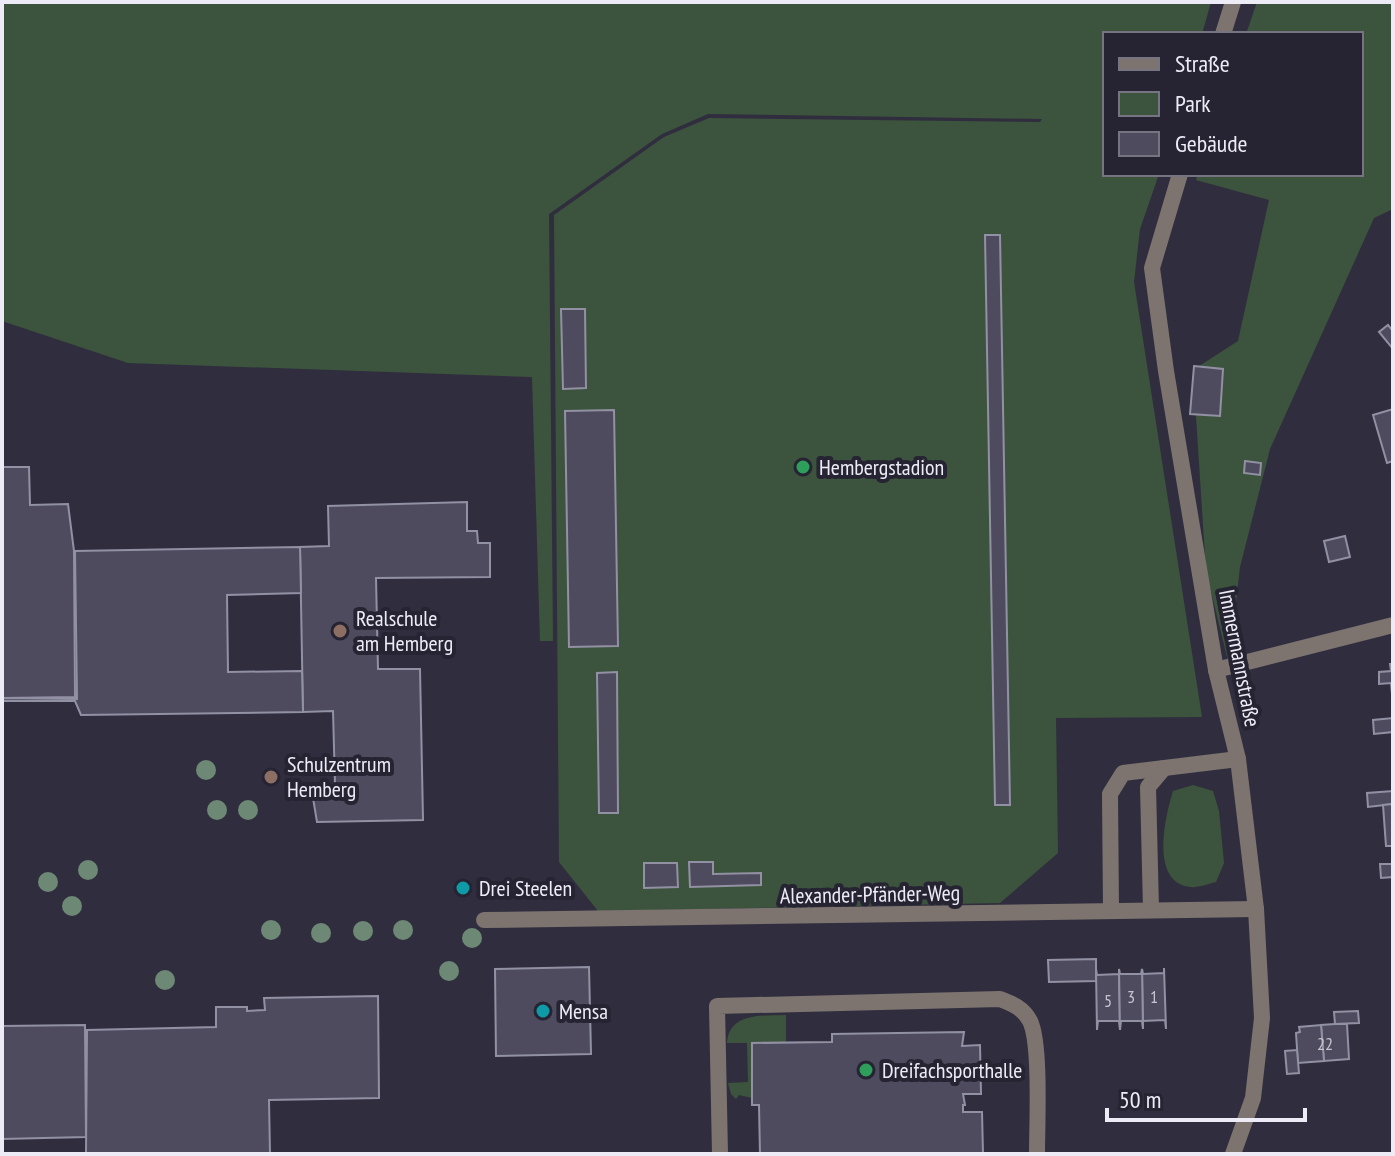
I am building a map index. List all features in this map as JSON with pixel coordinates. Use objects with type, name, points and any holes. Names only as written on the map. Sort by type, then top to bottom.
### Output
[{"type":"street","points":[[1224,32],[1233,2]]},
{"type":"street","name":"Immermannstraße","points":[[1179,176],[1152,268],[1216,670],[1238,759],[1256,909],[1262,1018],[1253,1098],[1233,1154]]},
{"type":"street","points":[[1216,670],[1393,625]]},
{"type":"street","points":[[1111,910],[1110,794],[1123,773],[1238,759]]},
{"type":"street","points":[[1151,909],[1148,787],[1164,768]]},
{"type":"street","name":"Alexander-Pfänder-Weg","points":[[484,920],[1256,909]]},
{"type":"street","points":[[720,1154],[717,1006],[1000,999],[1020,1007],[1030,1022],[1035,1042],[1037,1154]]},
{"type":"green space","points":[[2,2],[1211,2],[1203,32],[1103,32],[1103,176],[1158,176],[1140,229],[1134,282],[1202,717],[1056,718],[1058,853],[1000,903],[598,911],[559,862],[554,215],[664,137],[709,118],[1040,122],[1042,119],[708,114],[662,134],[549,214],[553,641],[540,641],[532,377],[128,363],[2,321]]},
{"type":"green space","points":[[1257,2],[1393,2],[1393,209],[1374,218],[1270,449],[1240,567],[1229,665],[1206,571],[1193,370],[1238,341],[1269,200],[1196,180],[1197,176],[1363,176],[1363,32],[1247,32]]},
{"type":"green space","points":[[1193,785],[1213,791],[1219,811],[1224,863],[1216,882],[1190,887],[1177,883],[1169,874],[1165,861],[1164,831],[1173,791]]},
{"type":"green space","points":[[786,1015],[786,1043],[752,1043],[752,1098],[739,1095],[736,1099],[728,1083],[748,1082],[747,1043],[727,1043],[729,1033],[740,1021],[749,1018]]},
{"type":"building","points":[[985,235],[1000,235],[1010,805],[995,805]]},
{"type":"building","points":[[561,309],[585,309],[586,388],[563,389]]},
{"type":"building","points":[[1388,325],[1393,331],[1393,349],[1379,332]]},
{"type":"building","points":[[1194,366],[1223,369],[1220,416],[1190,414]]},
{"type":"building","points":[[1393,409],[1393,461],[1387,463],[1373,415]]},
{"type":"building","points":[[614,410],[618,646],[569,647],[565,411]]},
{"type":"building","points":[[1245,461],[1261,463],[1260,475],[1244,473]]},
{"type":"building","points":[[2,467],[29,467],[30,505],[68,504],[74,551],[75,697],[2,698]]},
{"type":"building","name":"Realschule am Hemberg","points":[[467,502],[467,531],[477,531],[478,543],[490,543],[490,577],[376,578],[378,669],[420,669],[423,820],[317,822],[311,786],[335,784],[333,711],[303,712],[300,547],[329,546],[328,506]]},
{"type":"building","points":[[1345,536],[1350,557],[1329,562],[1324,541]]},
{"type":"building","points":[[300,547],[301,593],[227,595],[228,672],[302,671],[303,712],[81,715],[75,701],[2,701],[2,698],[77,699],[75,551]]},
{"type":"building","points":[[1390,664],[1393,664],[1393,706],[1391,683],[1379,684],[1379,672],[1391,671]]},
{"type":"building","points":[[617,672],[618,813],[599,813],[597,673]]},
{"type":"building","points":[[1393,718],[1393,732],[1374,734],[1373,720]]},
{"type":"building","points":[[1393,791],[1393,804],[1368,807],[1367,793]]},
{"type":"building","points":[[1393,804],[1393,846],[1386,846],[1383,805]]},
{"type":"building","points":[[689,862],[713,862],[713,874],[761,873],[761,885],[690,887]]},
{"type":"building","points":[[644,863],[677,863],[678,887],[644,888]]},
{"type":"building","points":[[1380,864],[1393,864],[1393,877],[1381,878]]},
{"type":"building","points":[[1096,959],[1096,981],[1049,982],[1048,960]]},
{"type":"building","name":"Mensa","points":[[589,967],[591,1054],[496,1056],[495,969]]},
{"type":"building","points":[[1164,968],[1166,1029],[1165,1020],[1143,1021],[1143,1029],[1142,969],[1143,974],[1164,973]]},
{"type":"building","points":[[1096,969],[1097,975],[1119,974],[1119,969],[1120,1030],[1119,1021],[1098,1021],[1097,1030]]},
{"type":"building","points":[[1119,969],[1120,974],[1141,974],[1142,969],[1143,1029],[1142,1021],[1121,1021],[1120,1030]]},
{"type":"building","points":[[378,996],[379,1098],[269,1100],[270,1154],[86,1154],[87,1030],[216,1027],[216,1007],[265,1010],[264,998]]},
{"type":"building","points":[[1358,1011],[1359,1023],[1335,1024],[1334,1012]]},
{"type":"building","points":[[1347,1024],[1349,1059],[1324,1061],[1321,1025]]},
{"type":"building","points":[[85,1025],[86,1137],[2,1139],[2,1026]]},
{"type":"building","points":[[1321,1025],[1324,1061],[1298,1063],[1296,1033],[1300,1032],[1299,1027]]},
{"type":"building","name":"Dreifachsporthalle","points":[[964,1032],[962,1046],[980,1045],[981,1094],[963,1094],[963,1112],[982,1112],[983,1154],[760,1154],[759,1105],[752,1105],[752,1043],[832,1042],[832,1034]]},
{"type":"building","points":[[1297,1050],[1299,1073],[1287,1074],[1285,1051]]},
{"type":"place","name":"Hembergstadion","points":[[803,467]]},
{"type":"place","name":"Realschule am Hemberg","points":[[340,631]]},
{"type":"place","name":"Schulzentrum Hemberg","points":[[271,777]]},
{"type":"place","name":"Drei Steelen","points":[[463,888]]},
{"type":"place","name":"Mensa","points":[[543,1011]]},
{"type":"place","name":"Dreifachsporthalle","points":[[866,1070]]}]
